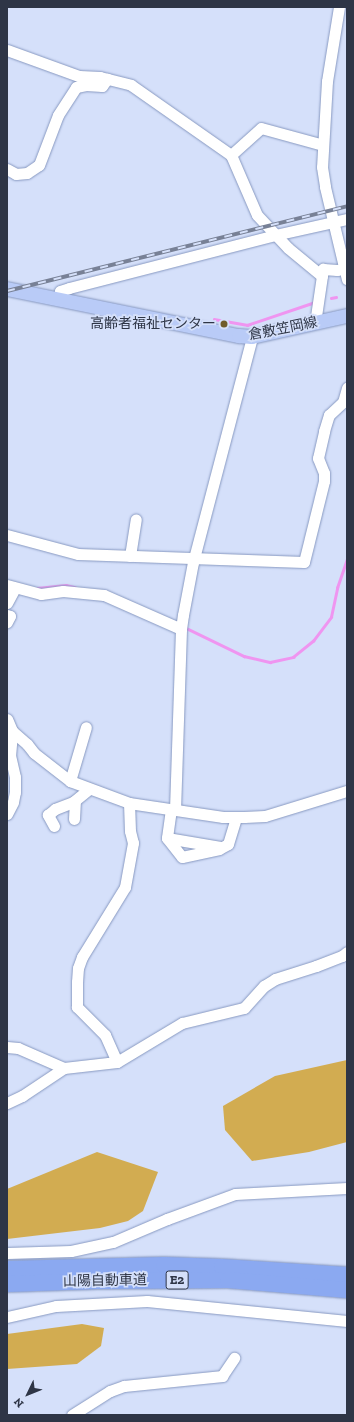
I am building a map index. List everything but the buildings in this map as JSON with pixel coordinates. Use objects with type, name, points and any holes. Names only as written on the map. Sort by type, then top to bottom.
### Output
[{"type":"highway","name":"山陽自動車道","points":[[7,1269],[164,1265],[347,1273]]},
{"type":"highway","name":"山陽自動車道","points":[[7,1284],[97,1281],[228,1280],[347,1290]]},
{"type":"main road","name":"倉敷笠岡線","points":[[7,289],[239,336],[252,337],[347,316]]},
{"type":"street","points":[[339,7],[326,81],[322,167],[346,273]]},
{"type":"street","points":[[7,50],[79,76],[107,79],[131,85],[231,155],[252,207],[261,221],[302,261],[322,276]]},
{"type":"street","points":[[7,169],[16,174],[28,173],[39,165],[58,115],[76,87],[86,85],[102,86],[107,79]]},
{"type":"street","points":[[231,155],[261,128],[323,145]]},
{"type":"street","points":[[58,300],[60,291],[69,288],[275,235],[347,219]]},
{"type":"street","points":[[314,323],[323,269],[337,270],[346,273]]},
{"type":"street","points":[[236,818],[228,844],[222,847],[182,857],[167,838],[173,809],[181,626],[194,559],[252,337]]},
{"type":"street","points":[[7,535],[78,554],[304,562],[324,481],[324,473],[318,458],[329,414],[343,402],[347,388]]},
{"type":"street","points":[[130,556],[136,519]]},
{"type":"street","points":[[7,603],[11,586],[41,594],[63,591],[104,596],[181,626]]},
{"type":"street","points":[[7,615],[10,616],[7,622]]},
{"type":"street","points":[[7,719],[12,731],[10,756],[15,778],[14,802],[7,814]]},
{"type":"street","points":[[70,781],[86,727]]},
{"type":"street","points":[[12,731],[28,740],[34,754],[70,781],[129,803],[236,818],[265,816],[347,791]]},
{"type":"street","points":[[54,826],[48,815],[55,809],[75,801],[89,789]]},
{"type":"street","points":[[74,819],[75,801]]},
{"type":"street","points":[[116,1062],[105,1036],[77,1007],[77,975],[82,957],[125,887],[133,843],[130,831],[129,803]]},
{"type":"street","points":[[167,838],[222,847]]},
{"type":"street","points":[[7,1103],[22,1096],[64,1068],[116,1062],[182,1023],[244,1008],[264,986],[275,979],[316,966],[342,956],[347,952]]},
{"type":"street","points":[[7,1047],[18,1048],[64,1068]]},
{"type":"street","points":[[7,1253],[71,1251],[113,1242],[167,1219],[235,1194],[347,1188]]},
{"type":"street","points":[[7,1317],[56,1306],[146,1301],[347,1321]]},
{"type":"street","points":[[72,1415],[110,1391],[124,1386],[222,1376],[234,1358]]},
{"type":"shaded area","points":[[347,1060],[347,1142],[309,1152],[252,1161],[225,1130],[223,1106],[275,1076]]},
{"type":"shaded area","points":[[97,1152],[158,1172],[143,1211],[128,1221],[100,1228],[7,1239],[7,1189]]},
{"type":"shaded area","points":[[82,1324],[104,1328],[101,1346],[77,1364],[7,1369],[7,1334]]},
{"type":"waterway","points":[[331,298],[336,297]]},
{"type":"waterway","points":[[214,319],[247,325],[312,303]]},
{"type":"waterway","points":[[184,627],[244,656],[270,662],[293,657],[313,641],[331,617],[337,588],[347,559]]},
{"type":"waterway","points":[[37,588],[66,585],[75,587]]},
{"type":"railway","points":[[7,291],[347,206]]},
{"type":"place","name":"高齢者福祉センター","points":[[224,324]]}]
